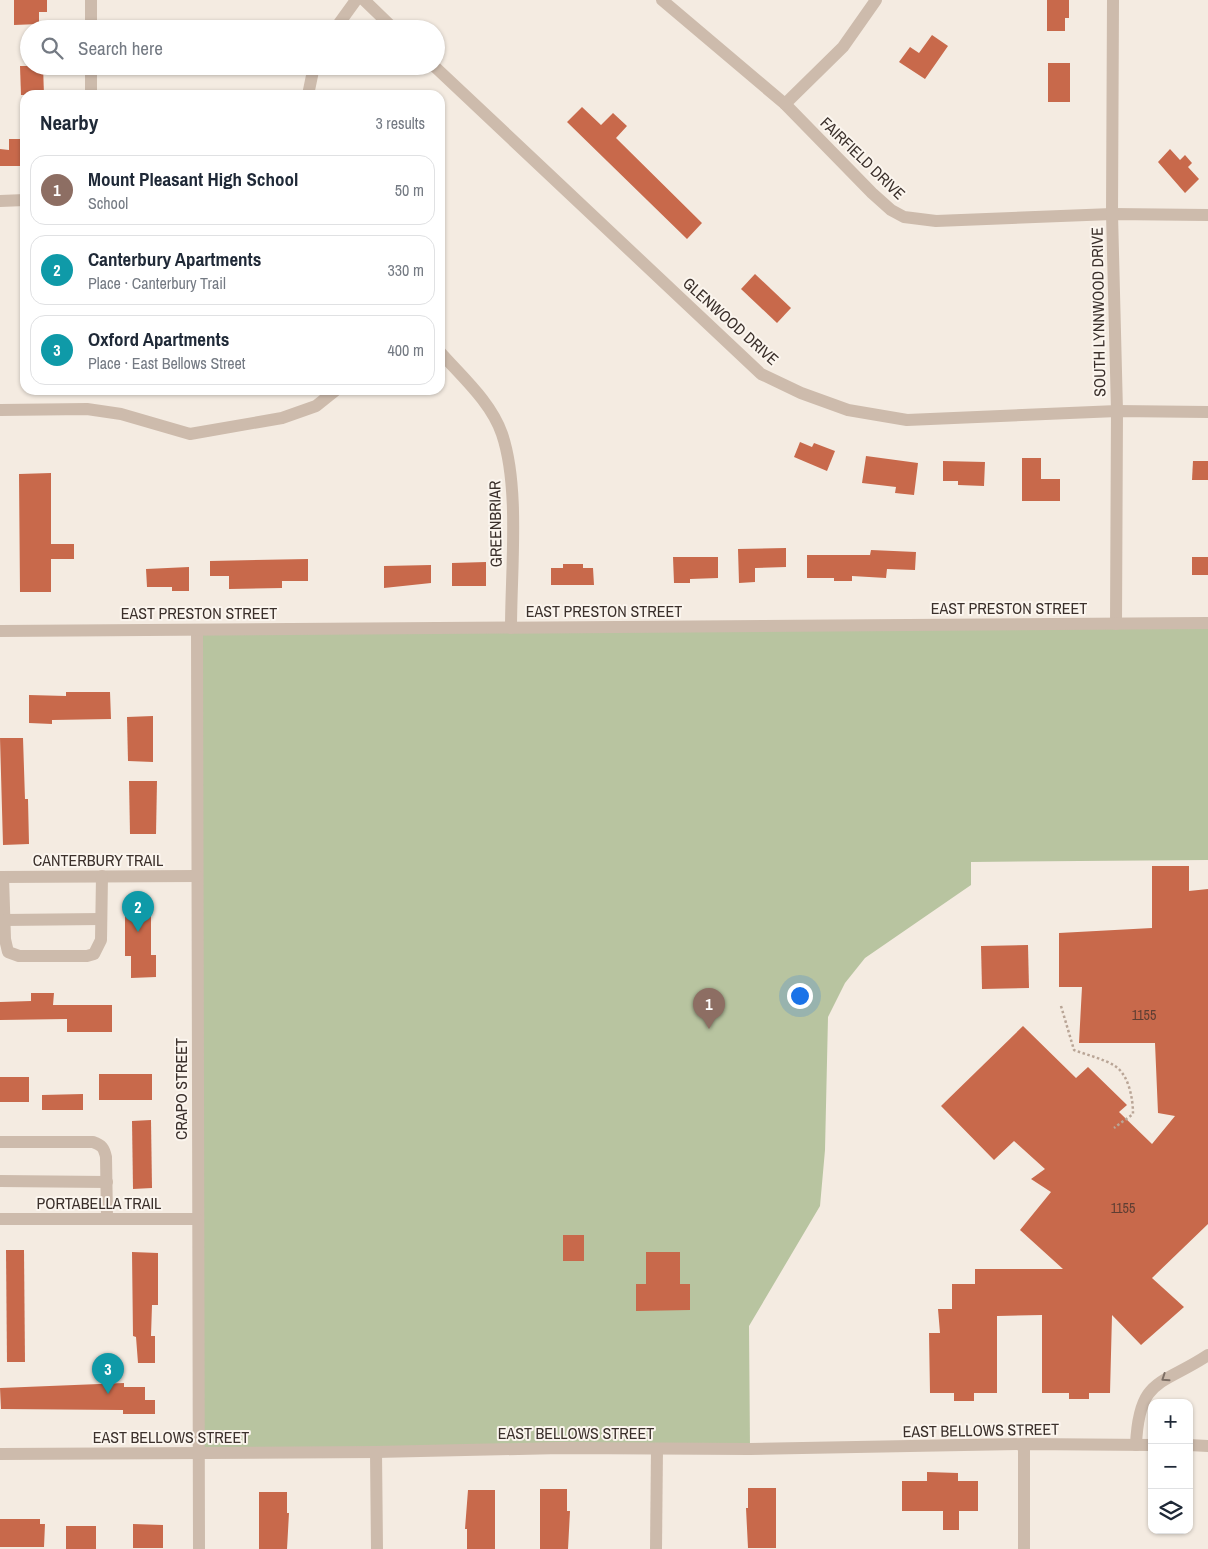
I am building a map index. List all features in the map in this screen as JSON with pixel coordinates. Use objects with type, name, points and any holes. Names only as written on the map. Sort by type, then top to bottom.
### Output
[{"type":"street","points":[[91,0],[91,20]]},
{"type":"street","points":[[342,20],[356,0]]},
{"type":"street","points":[[364,0],[385,20]]},
{"type":"street","name":"FAIRFIELD DRIVE","points":[[662,0],[785,104],[872,193],[891,210],[904,217],[936,221],[1112,214],[1208,215]]},
{"type":"street","points":[[785,104],[843,47],[876,0]]},
{"type":"street","name":"SOUTH LYNNWOOD DRIVE","points":[[1113,0],[1112,214],[1117,411],[1116,624]]},
{"type":"street","points":[[91,75],[91,90]]},
{"type":"street","points":[[309,90],[312,75]]},
{"type":"street","name":"GLENWOOD DRIVE","points":[[444,75],[761,374],[801,393],[848,410],[907,420],[1117,411],[1208,412]]},
{"type":"street","points":[[0,201],[20,200]]},
{"type":"street","name":"GREENBRIAR","points":[[445,357],[481,397],[502,433],[512,481],[512,628]]},
{"type":"street","points":[[0,410],[87,409],[121,414],[190,434],[282,418],[316,406],[330,395]]},
{"type":"street","name":"EAST PRESTON STREET","points":[[0,631],[1208,624]]},
{"type":"street","name":"CRAPO STREET","points":[[197,630],[199,1549]]},
{"type":"street","points":[[1,877],[8,952],[19,956],[87,956],[94,954],[101,940],[102,876]]},
{"type":"street","name":"CANTERBURY TRAIL","points":[[1,877],[197,876]]},
{"type":"street","points":[[4,920],[101,919]]},
{"type":"street","points":[[0,1142],[93,1142],[100,1145],[104,1149],[106,1157],[107,1218]]},
{"type":"street","points":[[0,1181],[107,1182]]},
{"type":"street","name":"PORTABELLA TRAIL","points":[[0,1219],[198,1219]]},
{"type":"street","points":[[1136,1445],[1140,1412],[1152,1389],[1160,1381],[1208,1355]]},
{"type":"street","points":[[1024,1444],[1024,1549]]},
{"type":"street","name":"EAST BELLOWS STREET","points":[[0,1454],[770,1449],[1024,1444],[1148,1445]]},
{"type":"street","points":[[1193,1445],[1208,1446]]},
{"type":"street","points":[[656,1449],[656,1549]]},
{"type":"street","points":[[376,1452],[377,1549]]},
{"type":"path","points":[[1061,1006],[1074,1050],[1117,1067],[1127,1083],[1133,1100],[1133,1114],[1114,1128]]},
{"type":"green space","points":[[1208,623],[1208,860],[971,862],[971,885],[865,958],[845,983],[828,1017],[825,1150],[820,1206],[749,1326],[750,1449],[197,1454],[197,630]]},
{"type":"building","points":[[14,0],[47,0],[47,12],[39,12],[39,20],[20,20],[20,25],[14,25]]},
{"type":"building","points":[[1047,0],[1069,0],[1069,18],[1065,18],[1065,31],[1047,31]]},
{"type":"building","points":[[932,35],[948,46],[925,79],[899,62],[910,47],[919,53]]},
{"type":"building","points":[[1048,63],[1070,63],[1070,102],[1048,102]]},
{"type":"building","points":[[20,75],[43,75],[44,90],[21,90]]},
{"type":"building","points":[[582,107],[601,125],[613,113],[627,126],[616,138],[702,223],[687,239],[567,122]]},
{"type":"building","points":[[9,139],[20,139],[20,166],[0,166],[0,149],[9,150]]},
{"type":"building","points":[[1170,149],[1180,160],[1185,155],[1192,163],[1188,167],[1199,179],[1185,193],[1158,162]]},
{"type":"building","points":[[755,274],[791,308],[777,323],[741,289]]},
{"type":"building","points":[[800,442],[812,447],[814,443],[835,451],[827,471],[794,457]]},
{"type":"building","points":[[866,456],[918,463],[914,495],[895,493],[896,487],[862,483]]},
{"type":"building","points":[[1022,458],[1041,458],[1041,479],[1060,479],[1060,501],[1022,501]]},
{"type":"building","points":[[943,461],[985,462],[984,486],[958,485],[958,481],[943,481]]},
{"type":"building","points":[[1193,461],[1208,461],[1208,480],[1192,480]]},
{"type":"building","points":[[51,473],[51,544],[74,544],[74,559],[51,559],[51,592],[20,592],[19,474]]},
{"type":"building","points":[[786,548],[786,567],[755,568],[755,582],[739,583],[738,549]]},
{"type":"building","points":[[871,550],[916,552],[915,570],[887,569],[886,578],[852,576],[852,581],[834,581],[834,578],[807,578],[807,555],[870,555]]},
{"type":"building","points":[[673,557],[718,557],[718,578],[690,579],[690,583],[674,583]]},
{"type":"building","points":[[1192,557],[1208,557],[1208,575],[1192,575]]},
{"type":"building","points":[[308,559],[308,581],[282,581],[282,588],[229,589],[229,576],[210,576],[210,561]]},
{"type":"building","points":[[486,562],[486,586],[452,586],[452,563]]},
{"type":"building","points":[[563,564],[583,564],[583,568],[593,568],[594,585],[551,585],[551,568],[563,568]]},
{"type":"building","points":[[431,565],[431,583],[384,588],[384,566]]},
{"type":"building","points":[[189,567],[189,591],[172,591],[172,587],[147,587],[146,569]]},
{"type":"building","points":[[66,692],[110,692],[111,719],[52,720],[52,724],[29,723],[29,695],[66,696]]},
{"type":"building","points":[[153,716],[153,762],[128,761],[127,717]]},
{"type":"building","points":[[0,738],[23,738],[25,799],[28,799],[29,844],[3,845]]},
{"type":"building","points":[[129,781],[157,781],[156,834],[130,834]]},
{"type":"building","points":[[1152,866],[1189,866],[1189,891],[1208,889],[1208,1224],[1152,1278],[1184,1307],[1141,1345],[1112,1315],[1110,1393],[1089,1393],[1089,1399],[1069,1399],[1069,1393],[1042,1393],[1042,1315],[997,1316],[997,1393],[974,1393],[974,1401],[954,1401],[954,1393],[930,1393],[929,1333],[940,1333],[938,1309],[952,1309],[952,1284],[975,1284],[975,1269],[1063,1269],[1020,1230],[1051,1192],[1031,1179],[1045,1169],[1014,1141],[994,1160],[941,1106],[1023,1026],[1076,1078],[1088,1067],[1127,1105],[1119,1112],[1152,1144],[1175,1116],[1158,1113],[1155,1043],[1079,1043],[1082,987],[1059,987],[1059,933],[1152,928]]},
{"type":"building","points":[[125,910],[151,910],[151,955],[156,955],[156,977],[131,978],[131,956],[125,956]]},
{"type":"building","points":[[1028,945],[1029,988],[982,989],[981,946]]},
{"type":"building","points":[[31,993],[54,993],[53,1005],[112,1005],[112,1032],[67,1032],[67,1019],[0,1020],[0,1002],[31,1001]]},
{"type":"building","points":[[99,1074],[152,1074],[152,1100],[99,1100]]},
{"type":"building","points":[[0,1077],[29,1077],[29,1102],[0,1102]]},
{"type":"building","points":[[83,1094],[83,1110],[42,1110],[42,1095]]},
{"type":"building","points":[[151,1120],[152,1188],[133,1189],[132,1121]]},
{"type":"building","points":[[563,1235],[584,1235],[584,1261],[563,1261]]},
{"type":"building","points":[[6,1250],[24,1250],[25,1362],[7,1362]]},
{"type":"building","points":[[132,1252],[158,1253],[158,1305],[152,1305],[151,1336],[155,1336],[155,1363],[138,1363],[136,1337],[133,1336]]},
{"type":"building","points":[[646,1252],[680,1252],[680,1284],[690,1284],[690,1310],[636,1311],[636,1284],[646,1284]]},
{"type":"building","points":[[124,1383],[124,1387],[145,1387],[145,1400],[155,1400],[155,1414],[123,1414],[123,1410],[1,1409],[0,1388]]},
{"type":"building","points":[[927,1472],[958,1473],[958,1481],[978,1481],[978,1511],[959,1511],[959,1530],[943,1530],[943,1511],[902,1511],[902,1481],[927,1481]]},
{"type":"building","points":[[748,1488],[776,1488],[776,1548],[748,1548],[746,1508],[748,1508]]},
{"type":"building","points":[[540,1489],[567,1489],[567,1511],[570,1511],[568,1549],[540,1549]]},
{"type":"building","points":[[468,1490],[495,1490],[495,1549],[467,1549],[467,1529],[465,1529]]},
{"type":"building","points":[[259,1492],[287,1492],[287,1513],[289,1513],[287,1549],[259,1549]]},
{"type":"building","points":[[0,1519],[40,1519],[40,1524],[45,1524],[44,1547],[0,1547]]},
{"type":"building","points":[[133,1524],[163,1525],[163,1548],[133,1548]]},
{"type":"building","points":[[66,1526],[96,1526],[96,1549],[66,1549]]},
{"type":"place","name":"Canterbury Apartments","points":[[138,932]]},
{"type":"place","name":"Mount Pleasant High School","points":[[709,1029]]},
{"type":"place","name":"Oxford Apartments","points":[[108,1394]]}]
